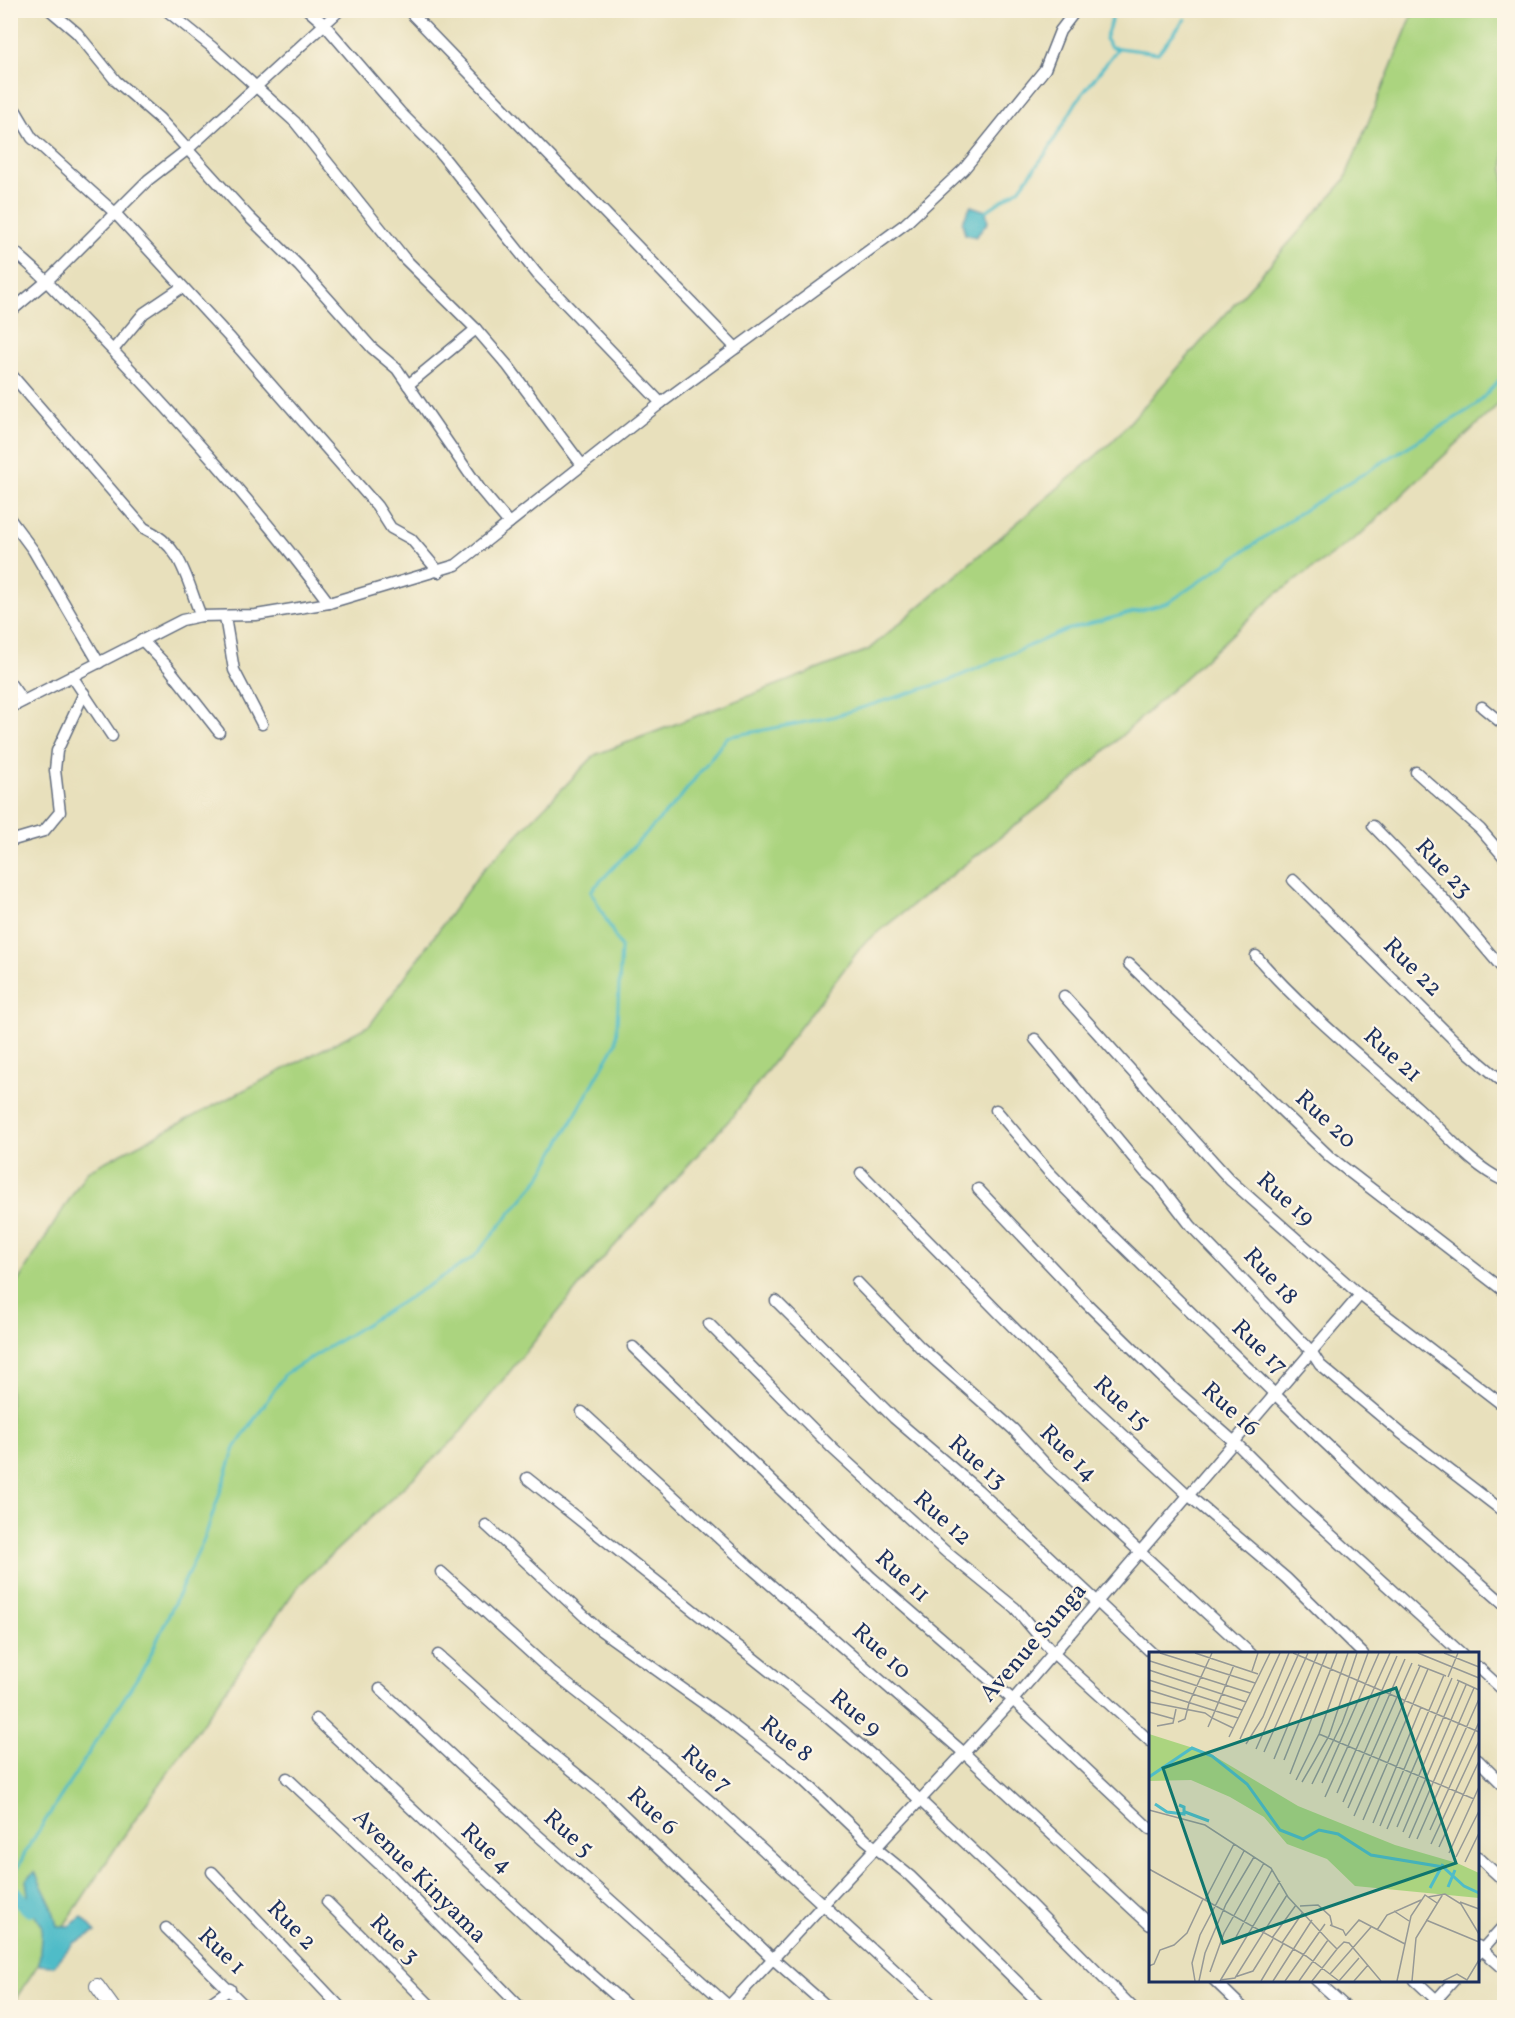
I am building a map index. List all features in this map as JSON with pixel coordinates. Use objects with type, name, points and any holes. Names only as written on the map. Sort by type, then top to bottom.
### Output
[{"type":"street","points":[[50,10],[77,33],[116,81],[160,119],[372,348],[397,369],[480,489],[509,523]]},
{"type":"street","points":[[166,10],[212,47],[295,122],[412,268],[476,329],[508,366],[582,465]]},
{"type":"street","points":[[308,10],[324,24],[393,104],[444,158],[537,274],[661,403]]},
{"type":"street","points":[[10,312],[47,281],[148,180],[188,149],[340,10]]},
{"type":"street","points":[[408,10],[736,348]]},
{"type":"street","points":[[10,708],[182,620],[201,616],[225,617],[329,603],[439,572],[470,556],[661,403],[905,224],[964,169],[1045,69],[1060,31],[1076,10]]},
{"type":"street","points":[[16,111],[32,138],[114,212],[181,288],[231,339],[377,506],[392,528],[411,539],[439,572]]},
{"type":"street","points":[[10,247],[47,281],[113,350],[263,519],[329,603]]},
{"type":"street","points":[[113,350],[144,313],[181,288]]},
{"type":"street","points":[[408,385],[476,329]]},
{"type":"street","points":[[10,373],[144,528],[158,535],[171,547],[180,560],[201,616]]},
{"type":"street","points":[[10,519],[33,550],[99,663]]},
{"type":"street","points":[[225,617],[234,670],[262,724]]},
{"type":"street","points":[[142,640],[168,667],[219,732]]},
{"type":"street","points":[[72,676],[112,736]]},
{"type":"street","points":[[10,683],[23,701]]},
{"type":"street","points":[[10,841],[44,831],[60,812],[56,770],[57,751],[84,693]]},
{"type":"street","points":[[1482,707],[1504,724]]},
{"type":"street","points":[[1416,772],[1480,830],[1504,857]]},
{"type":"street","name":"Rue 23","points":[[1373,826],[1440,895],[1504,969]]},
{"type":"street","name":"Rue 22","points":[[1293,880],[1457,1043],[1504,1083]]},
{"type":"street","name":"Rue 21","points":[[1256,956],[1281,985],[1425,1114],[1474,1163],[1504,1180]]},
{"type":"street","name":"Rue 20","points":[[1129,964],[1330,1157],[1504,1291]]},
{"type":"street","name":"Rue 19","points":[[1064,996],[1230,1180],[1360,1295],[1504,1406]]},
{"type":"street","name":"Rue 18","points":[[1035,1039],[1146,1173],[1158,1183],[1179,1213],[1311,1351],[1320,1365],[1363,1402],[1504,1512]]},
{"type":"street","name":"Rue 17","points":[[996,1110],[1048,1171],[1275,1393],[1381,1496],[1504,1604]]},
{"type":"street","name":"Rue 15","points":[[861,1173],[1069,1384],[1187,1494],[1286,1578],[1362,1652]]},
{"type":"street","name":"Rue 16","points":[[978,1189],[1084,1301],[1173,1388],[1233,1440],[1308,1514],[1461,1652]]},
{"type":"street","name":"Rue 14","points":[[856,1282],[920,1347],[1013,1429],[1050,1469],[1250,1652]]},
{"type":"street","name":"Avenue Sunga","points":[[729,2007],[772,1958],[825,1905],[874,1847],[922,1800],[1013,1700],[1142,1552],[1233,1440],[1360,1295]]},
{"type":"street","name":"Rue 13","points":[[776,1301],[894,1418],[978,1490],[1152,1652]]},
{"type":"street","name":"Rue 12","points":[[709,1324],[833,1449],[946,1552],[1015,1608],[1053,1653],[1149,1740]]},
{"type":"street","name":"Rue 11","points":[[633,1347],[871,1577],[1013,1700],[1149,1828]]},
{"type":"street","name":"Rue 10","points":[[582,1412],[748,1565],[964,1752],[1149,1924]]},
{"type":"street","name":"Rue 9","points":[[528,1478],[680,1602],[822,1713],[922,1800],[1133,2007]]},
{"type":"street","name":"Rue 8","points":[[486,1525],[596,1627],[802,1779],[874,1847],[910,1876],[1044,2007]]},
{"type":"street","name":"Rue 7","points":[[441,1572],[514,1639],[656,1754],[936,2007]]},
{"type":"street","name":"Rue 6","points":[[438,1655],[538,1743],[605,1797],[772,1958],[829,2007]]},
{"type":"street","points":[[1479,1668],[1504,1691]]},
{"type":"street","name":"Rue 5","points":[[380,1689],[533,1831],[729,2007]]},
{"type":"street","name":"Rue 4","points":[[316,1719],[550,1939],[630,2007]]},
{"type":"street","points":[[1479,1761],[1504,1786]]},
{"type":"street","name":"Avenue Kinyama","points":[[287,1778],[390,1874],[521,2007]]},
{"type":"street","points":[[1479,1858],[1504,1881]]},
{"type":"street","name":"Rue 2","points":[[212,1872],[340,2007]]},
{"type":"street","name":"Rue 3","points":[[327,1902],[432,2007]]},
{"type":"street","points":[[1504,1925],[1479,1950],[1504,1970]]},
{"type":"street","name":"Rue 1","points":[[166,1928],[206,1970],[230,1989],[247,2007]]},
{"type":"street","points":[[1216,1982],[1243,2007]]},
{"type":"street","points":[[1318,1982],[1347,2007]]},
{"type":"street","points":[[1417,1982],[1433,2003],[1445,2007]]},
{"type":"street","points":[[1433,2003],[1452,1982]]},
{"type":"street","points":[[96,1986],[113,2007]]},
{"type":"street","points":[[203,2007],[230,1989]]},
{"type":"green space","points":[[1414,11],[1504,11],[1504,399],[1361,534],[1275,595],[1071,782],[864,943],[732,1117],[589,1274],[455,1439],[298,1586],[121,1840],[10,2007],[10,1294],[87,1171],[370,1025],[480,873],[595,755],[868,650],[1113,441],[1344,181]]},
{"type":"water","points":[[971,206],[986,211],[988,222],[976,237],[965,234],[962,222]]},
{"type":"water","points":[[35,1872],[52,1907],[57,1926],[69,1926],[82,1917],[96,1932],[73,1943],[54,1966],[39,1965],[42,1925],[30,1909],[26,1880]]},
{"type":"waterway","points":[[1115,10],[1105,39],[1111,47],[1158,53],[1185,19]]},
{"type":"waterway","points":[[986,211],[1019,189],[1047,152],[1077,101],[1118,48]]},
{"type":"waterway","points":[[10,1883],[27,1849],[146,1664],[205,1537],[235,1448],[285,1374],[473,1258],[539,1179],[616,1043],[621,948],[591,891],[680,798],[727,737],[832,717],[948,681],[1066,630],[1168,603],[1307,508],[1475,406],[1504,375]]},
{"type":"waterway","points":[[10,1890],[30,1909]]}]
